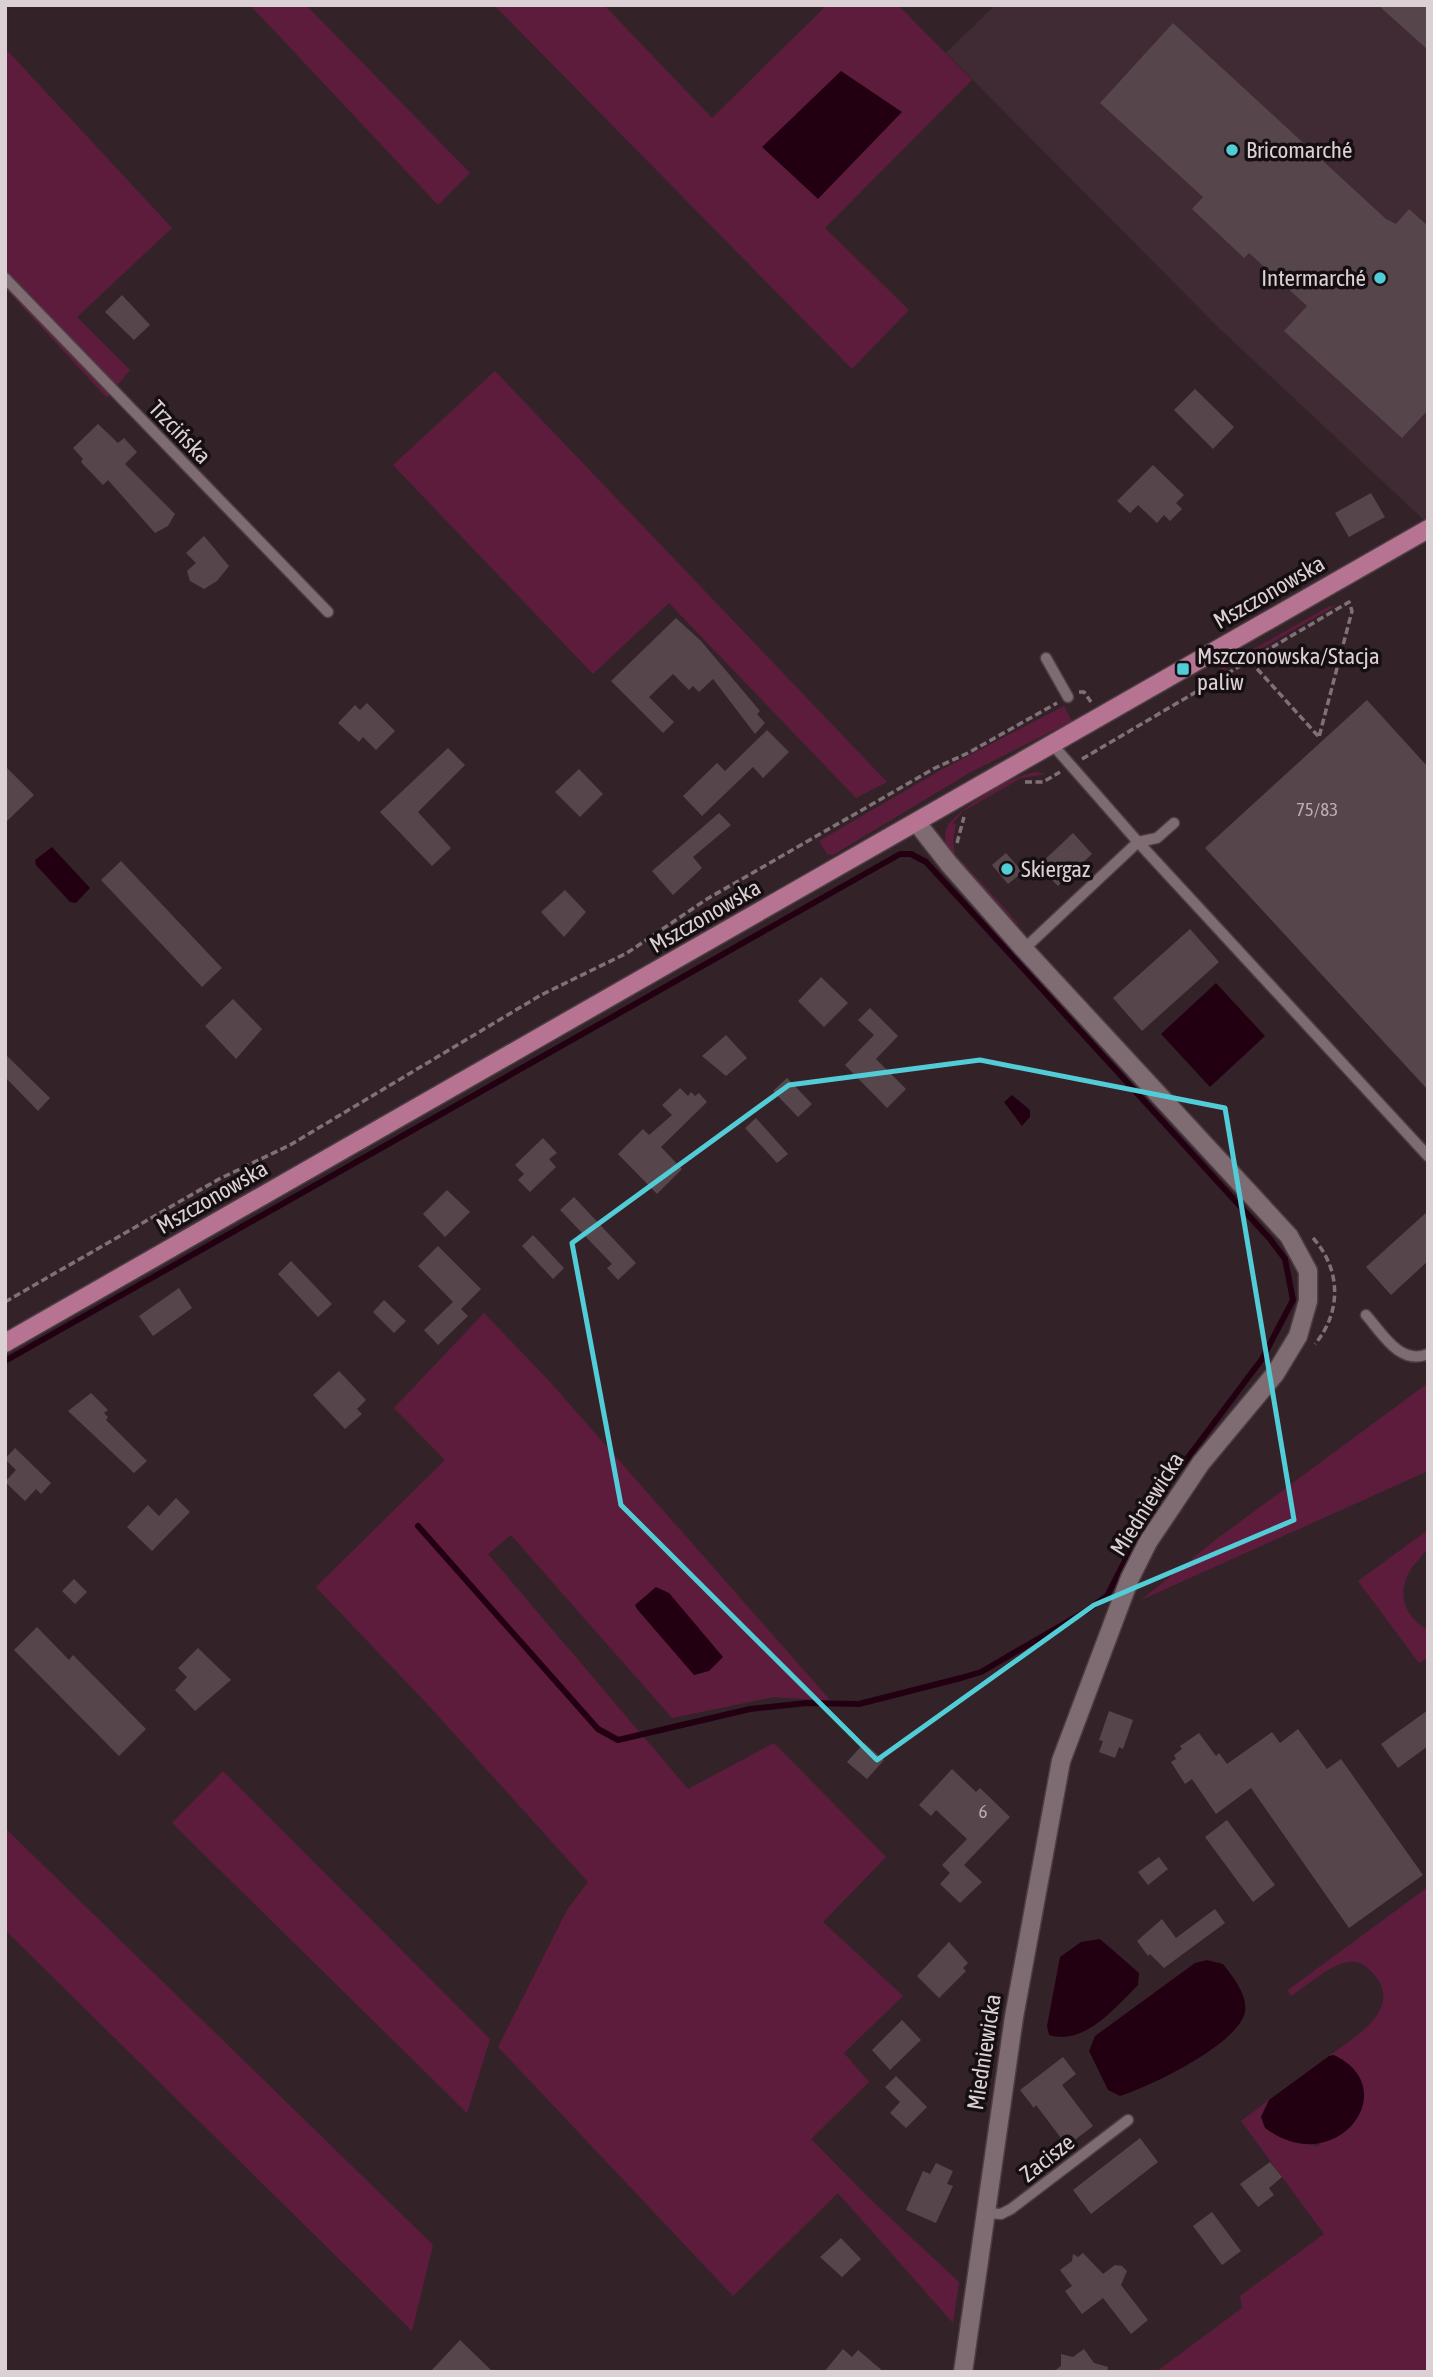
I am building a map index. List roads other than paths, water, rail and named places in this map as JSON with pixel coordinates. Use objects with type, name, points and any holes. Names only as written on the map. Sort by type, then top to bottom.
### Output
[{"type":"main road","name":"Mszczonowska","points":[[5,1343],[1428,529]]},
{"type":"street","name":"Miedniewicka","points":[[917,823],[949,864],[1024,949],[1289,1236],[1308,1271],[1308,1300],[1298,1336],[1275,1374],[1201,1464],[1148,1542],[1130,1578],[1061,1761],[1045,1835],[985,2213],[963,2372]]},
{"type":"lane","name":"Trzcińska","points":[[5,278],[328,612]]},
{"type":"lane","points":[[1046,659],[1068,697]]},
{"type":"lane","points":[[1052,744],[1138,842],[1428,1156]]},
{"type":"lane","points":[[1024,949],[1138,842],[1157,838],[1174,823]]},
{"type":"lane","points":[[1366,1315],[1397,1350],[1408,1357],[1428,1353]]},
{"type":"lane","name":"Zacisze","points":[[985,2213],[1001,2214],[1012,2209],[1128,2120]]},
{"type":"waterway","points":[[5,1361],[900,854],[911,854],[926,862],[1270,1239],[1285,1259],[1293,1300],[1262,1359],[1156,1500],[1107,1596],[981,1672],[859,1704],[807,1703],[750,1709],[618,1740],[598,1729],[418,1526]]},
{"type":"place","name":"Bricomarché","points":[[1232,150]]},
{"type":"place","name":"Intermarché","points":[[1380,278]]},
{"type":"place","name":"Mszczonowska/Stacja paliw","points":[[1183,669]]},
{"type":"place","name":"Skiergaz","points":[[1007,869]]}]
